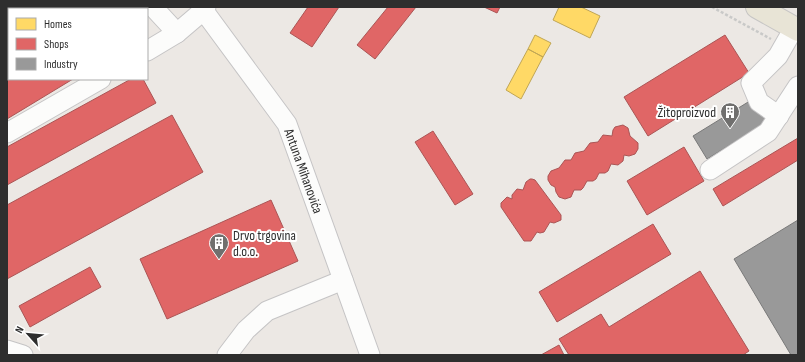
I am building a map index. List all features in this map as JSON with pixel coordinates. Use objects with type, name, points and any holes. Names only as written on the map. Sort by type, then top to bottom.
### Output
[{"type":"main road","points":[[757,7],[796,29]]},
{"type":"street","points":[[153,7],[177,33]]},
{"type":"street","points":[[148,51],[177,33],[204,8]]},
{"type":"street","name":"Antuna Mihanovića","points":[[204,8],[287,124],[370,355]]},
{"type":"street","points":[[779,116],[759,102],[750,83],[778,56],[796,29]]},
{"type":"street","points":[[7,133],[99,80]]},
{"type":"street","points":[[710,170],[768,132],[798,86]]},
{"type":"street","points":[[227,355],[246,330],[267,311],[343,280]]},
{"type":"street","points":[[7,350],[23,355]]},
{"type":"path","points":[[712,7],[773,40]]},
{"type":"building: Homes","points":[[559,7],[581,7],[600,16],[590,38],[553,20]]},
{"type":"building: Homes","points":[[535,35],[551,43],[543,57],[528,49]]},
{"type":"building: Homes","points":[[528,49],[543,57],[521,99],[506,90]]},
{"type":"building: Shops","points":[[7,7],[107,7],[8,8],[8,80],[71,80],[7,119]]},
{"type":"building: Shops","points":[[308,7],[339,7],[312,47],[290,33]]},
{"type":"building: Shops","points":[[388,7],[416,7],[375,59],[357,45]]},
{"type":"building: Shops","points":[[484,7],[500,7],[497,13]]},
{"type":"building: Shops","points":[[725,35],[749,73],[648,136],[624,97]]},
{"type":"building: Shops","points":[[129,80],[144,80],[156,103],[7,185],[7,147]]},
{"type":"building: Shops","points":[[172,115],[203,172],[7,279],[7,205]]},
{"type":"building: Shops","points":[[623,125],[628,128],[630,136],[638,143],[638,149],[635,154],[629,156],[624,155],[623,161],[618,165],[611,164],[608,171],[605,173],[599,173],[593,181],[587,181],[581,190],[574,190],[571,197],[565,199],[559,197],[555,187],[551,185],[548,180],[548,176],[551,171],[559,168],[565,160],[571,160],[575,153],[584,151],[590,143],[598,142],[603,135],[612,136],[615,127]]},
{"type":"building: Shops","points":[[433,131],[473,194],[455,205],[415,142]]},
{"type":"building: Shops","points":[[798,138],[798,160],[723,206],[713,189]]},
{"type":"building: Shops","points":[[684,147],[704,181],[647,215],[627,181]]},
{"type":"building: Shops","points":[[530,179],[535,180],[561,215],[561,220],[554,223],[550,222],[544,232],[537,232],[531,241],[524,241],[501,207],[501,203],[507,197],[512,199],[512,195],[517,189],[523,190],[526,182]]},
{"type":"building: Shops","name":"Drvo trgovina d.o.o.","points":[[271,200],[298,261],[167,319],[140,259]]},
{"type":"building: Shops","points":[[653,224],[671,254],[557,322],[539,292]]},
{"type":"building: Shops","points":[[90,267],[101,287],[30,327],[19,306]]},
{"type":"building: Shops","points":[[700,271],[749,351],[743,355],[569,355],[559,339],[601,314],[609,327]]},
{"type":"building: Shops","points":[[559,345],[564,355],[541,355]]},
{"type":"building: Industry","name":"Žitoproizvod","points":[[753,99],[767,122],[707,159],[693,136]]},
{"type":"building: Industry","points":[[798,220],[798,355],[791,355],[734,259]]},
{"type":"place","name":"Žitoproizvod","points":[[730,129]]},
{"type":"place","name":"Drvo trgovina d.o.o.","points":[[219,260]]}]
